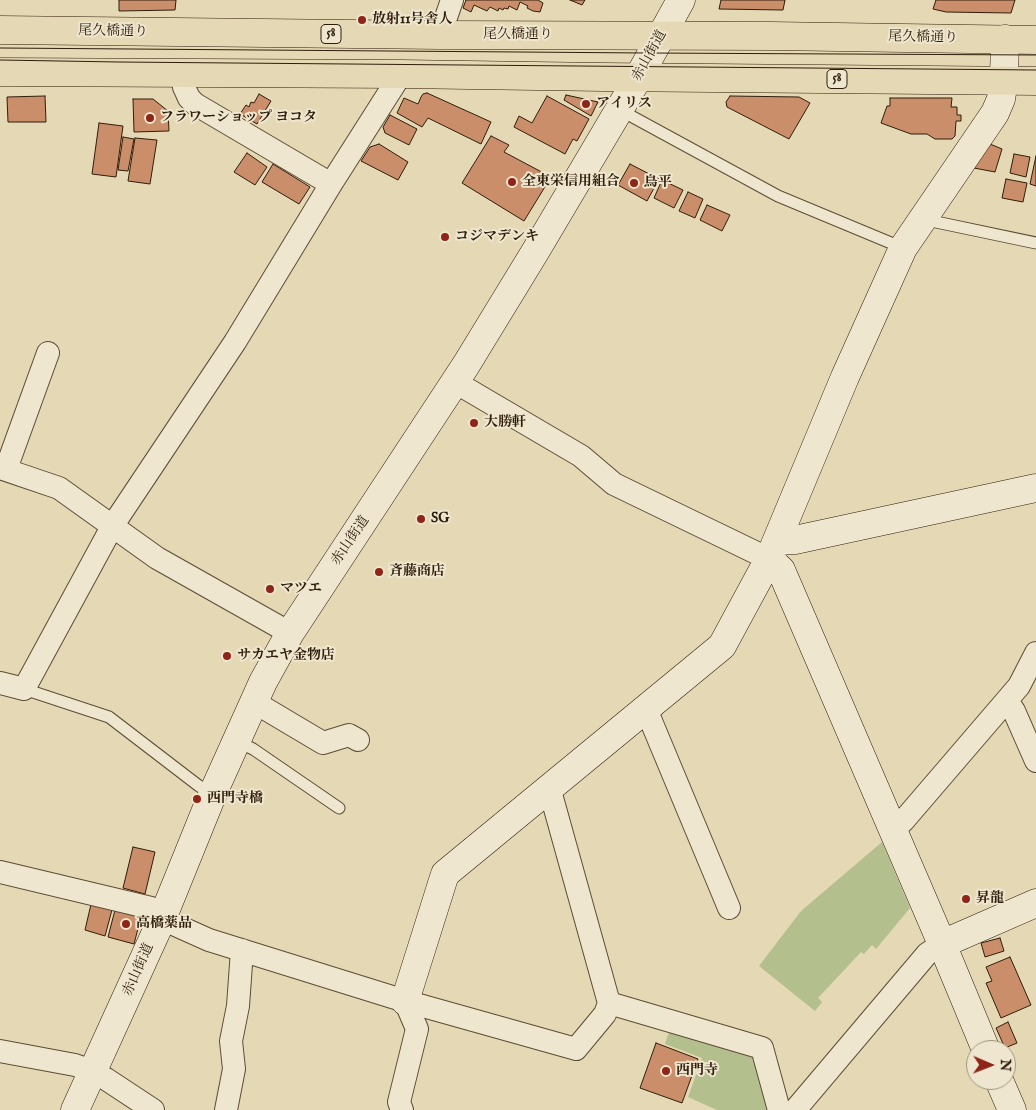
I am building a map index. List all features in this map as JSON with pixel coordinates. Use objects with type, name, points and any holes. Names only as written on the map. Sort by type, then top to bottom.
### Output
[{"type":"main road","name":"尾久橋通り","points":[[0,30],[1036,40]]},
{"type":"main road","name":"58","points":[[0,72],[1036,81]]},
{"type":"street","points":[[440,35],[452,0]]},
{"type":"street","name":"赤山街道","points":[[75,1110],[163,916],[213,793],[263,682],[290,633],[455,382],[535,252],[638,78],[681,0]]},
{"type":"street","points":[[402,1110],[399,1102],[417,1029],[405,1001],[445,874],[722,646],[773,550],[845,377],[903,248],[995,113],[1001,99],[1004,80],[1005,39]]},
{"type":"street","points":[[182,73],[184,87],[189,98],[195,104],[331,184]]},
{"type":"street","points":[[7,688],[235,342],[331,184],[401,74]]},
{"type":"street","points":[[48,353],[3,468],[59,488],[157,558],[290,633]]},
{"type":"street","points":[[455,382],[581,456],[614,484],[773,550],[982,1040]]},
{"type":"street","points":[[773,550],[795,540],[1036,488]]},
{"type":"street","points":[[893,830],[904,820],[1007,701],[1019,686],[1036,653]]},
{"type":"street","points":[[1007,701],[1014,711],[1036,761]]},
{"type":"street","points":[[254,702],[323,744],[349,735],[358,740]]},
{"type":"street","points":[[646,708],[730,908]]},
{"type":"street","points":[[0,872],[163,916],[209,940],[405,1001],[576,1049],[605,1014],[609,1003],[549,787]]},
{"type":"street","points":[[795,1110],[927,954],[942,944],[1036,903]]},
{"type":"street","points":[[226,1110],[234,1069],[231,1041],[238,1006],[242,950]]},
{"type":"street","points":[[609,1003],[762,1048],[780,1110]]},
{"type":"street","points":[[0,1050],[75,1065],[92,1071],[152,1110]]},
{"type":"street","points":[[1003,1090],[1012,1110]]},
{"type":"lane","points":[[619,109],[778,196],[903,248]]},
{"type":"lane","points":[[924,216],[936,222],[1036,243]]},
{"type":"lane","points":[[7,688],[109,717],[199,786],[213,793]]},
{"type":"lane","points":[[236,741],[253,749],[340,808]]},
{"type":"green space","points":[[882,842],[910,908],[876,949],[872,945],[864,954],[861,952],[818,998],[822,1002],[815,1011],[759,966],[801,911]]},
{"type":"green space","points":[[670,1029],[753,1055],[770,1110],[717,1110],[688,1097],[702,1058],[665,1044]]},
{"type":"building","points":[[119,0],[176,0],[175,10],[119,11]]},
{"type":"building","points":[[466,0],[538,0],[543,3],[540,12],[527,8],[528,6],[520,2],[517,10],[509,6],[508,9],[504,8],[503,10],[499,8],[498,11],[490,7],[487,11],[474,5],[471,12],[463,8]]},
{"type":"building","points":[[570,0],[585,0],[582,5]]},
{"type":"building","points":[[721,0],[785,0],[783,10],[719,9]]},
{"type":"building","points":[[936,0],[1015,0],[1011,13],[946,12],[933,9]]},
{"type":"building","points":[[427,93],[491,122],[481,144],[428,118],[422,127],[397,113],[404,98],[418,104],[423,94]]},
{"type":"building","points":[[259,94],[271,101],[257,124],[240,114],[246,105],[249,107],[251,102],[254,103]]},
{"type":"building","points":[[566,95],[598,102],[591,116],[564,100]]},
{"type":"building","points":[[45,96],[46,122],[8,122],[7,97]]},
{"type":"building","points":[[547,96],[589,119],[577,141],[573,139],[565,154],[514,127],[519,116],[532,123]]},
{"type":"building","points":[[730,96],[799,97],[810,103],[789,139],[727,107],[726,102]]},
{"type":"building","points":[[890,98],[952,98],[951,107],[957,107],[957,115],[961,115],[961,121],[956,121],[955,136],[952,139],[935,139],[927,134],[911,134],[881,123],[887,106],[890,106]]},
{"type":"building","points":[[133,99],[153,99],[168,111],[169,131],[134,132]]},
{"type":"building","points":[[390,115],[417,129],[409,145],[385,133],[383,127]]},
{"type":"building","points":[[99,123],[123,126],[116,177],[92,174]]},
{"type":"building","points":[[491,136],[509,145],[504,152],[551,177],[524,221],[462,183]]},
{"type":"building","points":[[123,137],[134,139],[128,171],[118,170]]},
{"type":"building","points":[[135,138],[157,140],[150,184],[128,181]]},
{"type":"building","points":[[379,144],[408,162],[398,180],[361,161],[370,147]]},
{"type":"building","points":[[990,144],[1002,149],[995,172],[974,168]]},
{"type":"building","points":[[247,153],[267,167],[255,185],[234,172]]},
{"type":"building","points":[[1014,154],[1030,157],[1026,177],[1010,173]]},
{"type":"building","points":[[1036,156],[1036,186],[1030,184]]},
{"type":"building","points":[[273,164],[310,187],[299,204],[262,182]]},
{"type":"building","points":[[630,164],[659,179],[647,201],[618,185]]},
{"type":"building","points":[[1006,179],[1027,183],[1023,202],[1002,198]]},
{"type":"building","points":[[662,180],[683,190],[674,208],[654,198]]},
{"type":"building","points":[[688,192],[703,199],[695,218],[679,211]]},
{"type":"building","points":[[707,205],[730,215],[722,231],[700,220]]},
{"type":"building","points":[[133,847],[155,852],[145,894],[123,888]]},
{"type":"building","points":[[92,900],[113,906],[105,936],[85,930]]},
{"type":"building","points":[[116,906],[142,913],[134,944],[108,937]]},
{"type":"building","points":[[1000,938],[1004,951],[985,957],[981,943]]},
{"type":"building","points":[[1010,957],[1031,1005],[1001,1018],[986,983],[992,981],[986,967]]},
{"type":"building","points":[[1008,1022],[1016,1040],[1001,1040],[996,1028]]},
{"type":"building","points":[[656,1043],[698,1059],[682,1103],[640,1088]]},
{"type":"tram line","points":[[0,48],[1036,55]]},
{"type":"tram line","points":[[0,60],[1036,70]]},
{"type":"place","name":"放射11号舎人","points":[[362,20]]},
{"type":"place","name":"アイリス","points":[[586,104]]},
{"type":"place","name":"フラワーショップ ヨコタ","points":[[150,118]]},
{"type":"place","name":"全東栄信用組合","points":[[512,182]]},
{"type":"place","name":"鳥平","points":[[634,183]]},
{"type":"place","name":"コジマデンキ","points":[[445,237]]},
{"type":"place","name":"大勝軒","points":[[474,423]]},
{"type":"place","name":"SG","points":[[421,519]]},
{"type":"place","name":"斉藤商店","points":[[379,572]]},
{"type":"place","name":"マツエ","points":[[270,589]]},
{"type":"place","name":"サカエヤ金物店","points":[[227,656]]},
{"type":"place","name":"西門寺橋","points":[[197,799]]},
{"type":"place","name":"昇龍","points":[[966,899]]},
{"type":"place","name":"高橋薬品","points":[[126,924]]},
{"type":"place","name":"西門寺","points":[[666,1071]]}]
